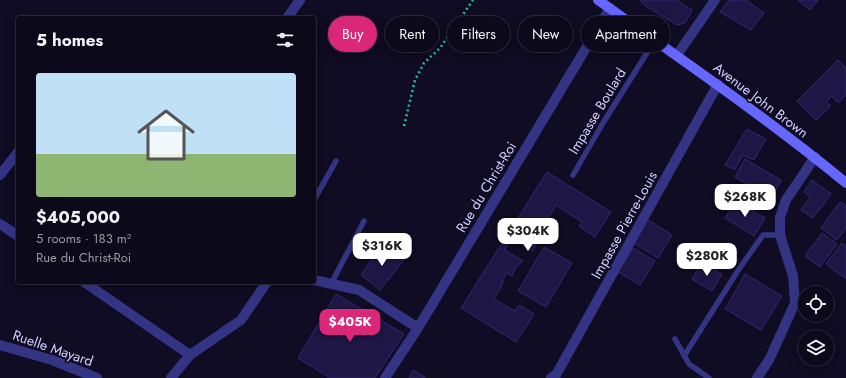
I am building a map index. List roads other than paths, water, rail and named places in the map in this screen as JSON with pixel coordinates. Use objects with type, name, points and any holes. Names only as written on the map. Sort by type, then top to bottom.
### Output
[{"type":"main road","name":"Avenue John Brown","points":[[598,0],[621,16]]},
{"type":"main road","name":"Avenue John Brown","points":[[670,50],[718,84],[815,157],[846,183]]},
{"type":"street","points":[[288,16],[300,0]]},
{"type":"street","points":[[677,55],[715,0]]},
{"type":"street","name":"Rue du Christ-Roi","points":[[385,378],[418,328],[610,8]]},
{"type":"street","name":"Impasse Pierre-Louis","points":[[551,378],[556,375],[718,84]]},
{"type":"street","points":[[0,175],[16,155]]},
{"type":"street","points":[[757,378],[770,360],[795,303],[793,276],[780,235],[780,217],[786,200],[815,157]]},
{"type":"street","points":[[0,224],[16,235]]},
{"type":"street","points":[[316,280],[359,290],[418,328]]},
{"type":"street","points":[[87,284],[190,355]]},
{"type":"street","points":[[171,378],[190,355],[242,320],[266,284]]},
{"type":"street","name":"Ruelle Mayard","points":[[0,345],[52,360],[97,378]]},
{"type":"lane","name":"Impasse Boulard","points":[[573,175],[603,123],[647,52]]},
{"type":"lane","points":[[316,196],[336,161]]},
{"type":"lane","points":[[331,284],[364,221]]},
{"type":"lane","points":[[684,356],[763,235],[780,235]]},
{"type":"lane","points":[[674,339],[689,364],[709,378]]}]
